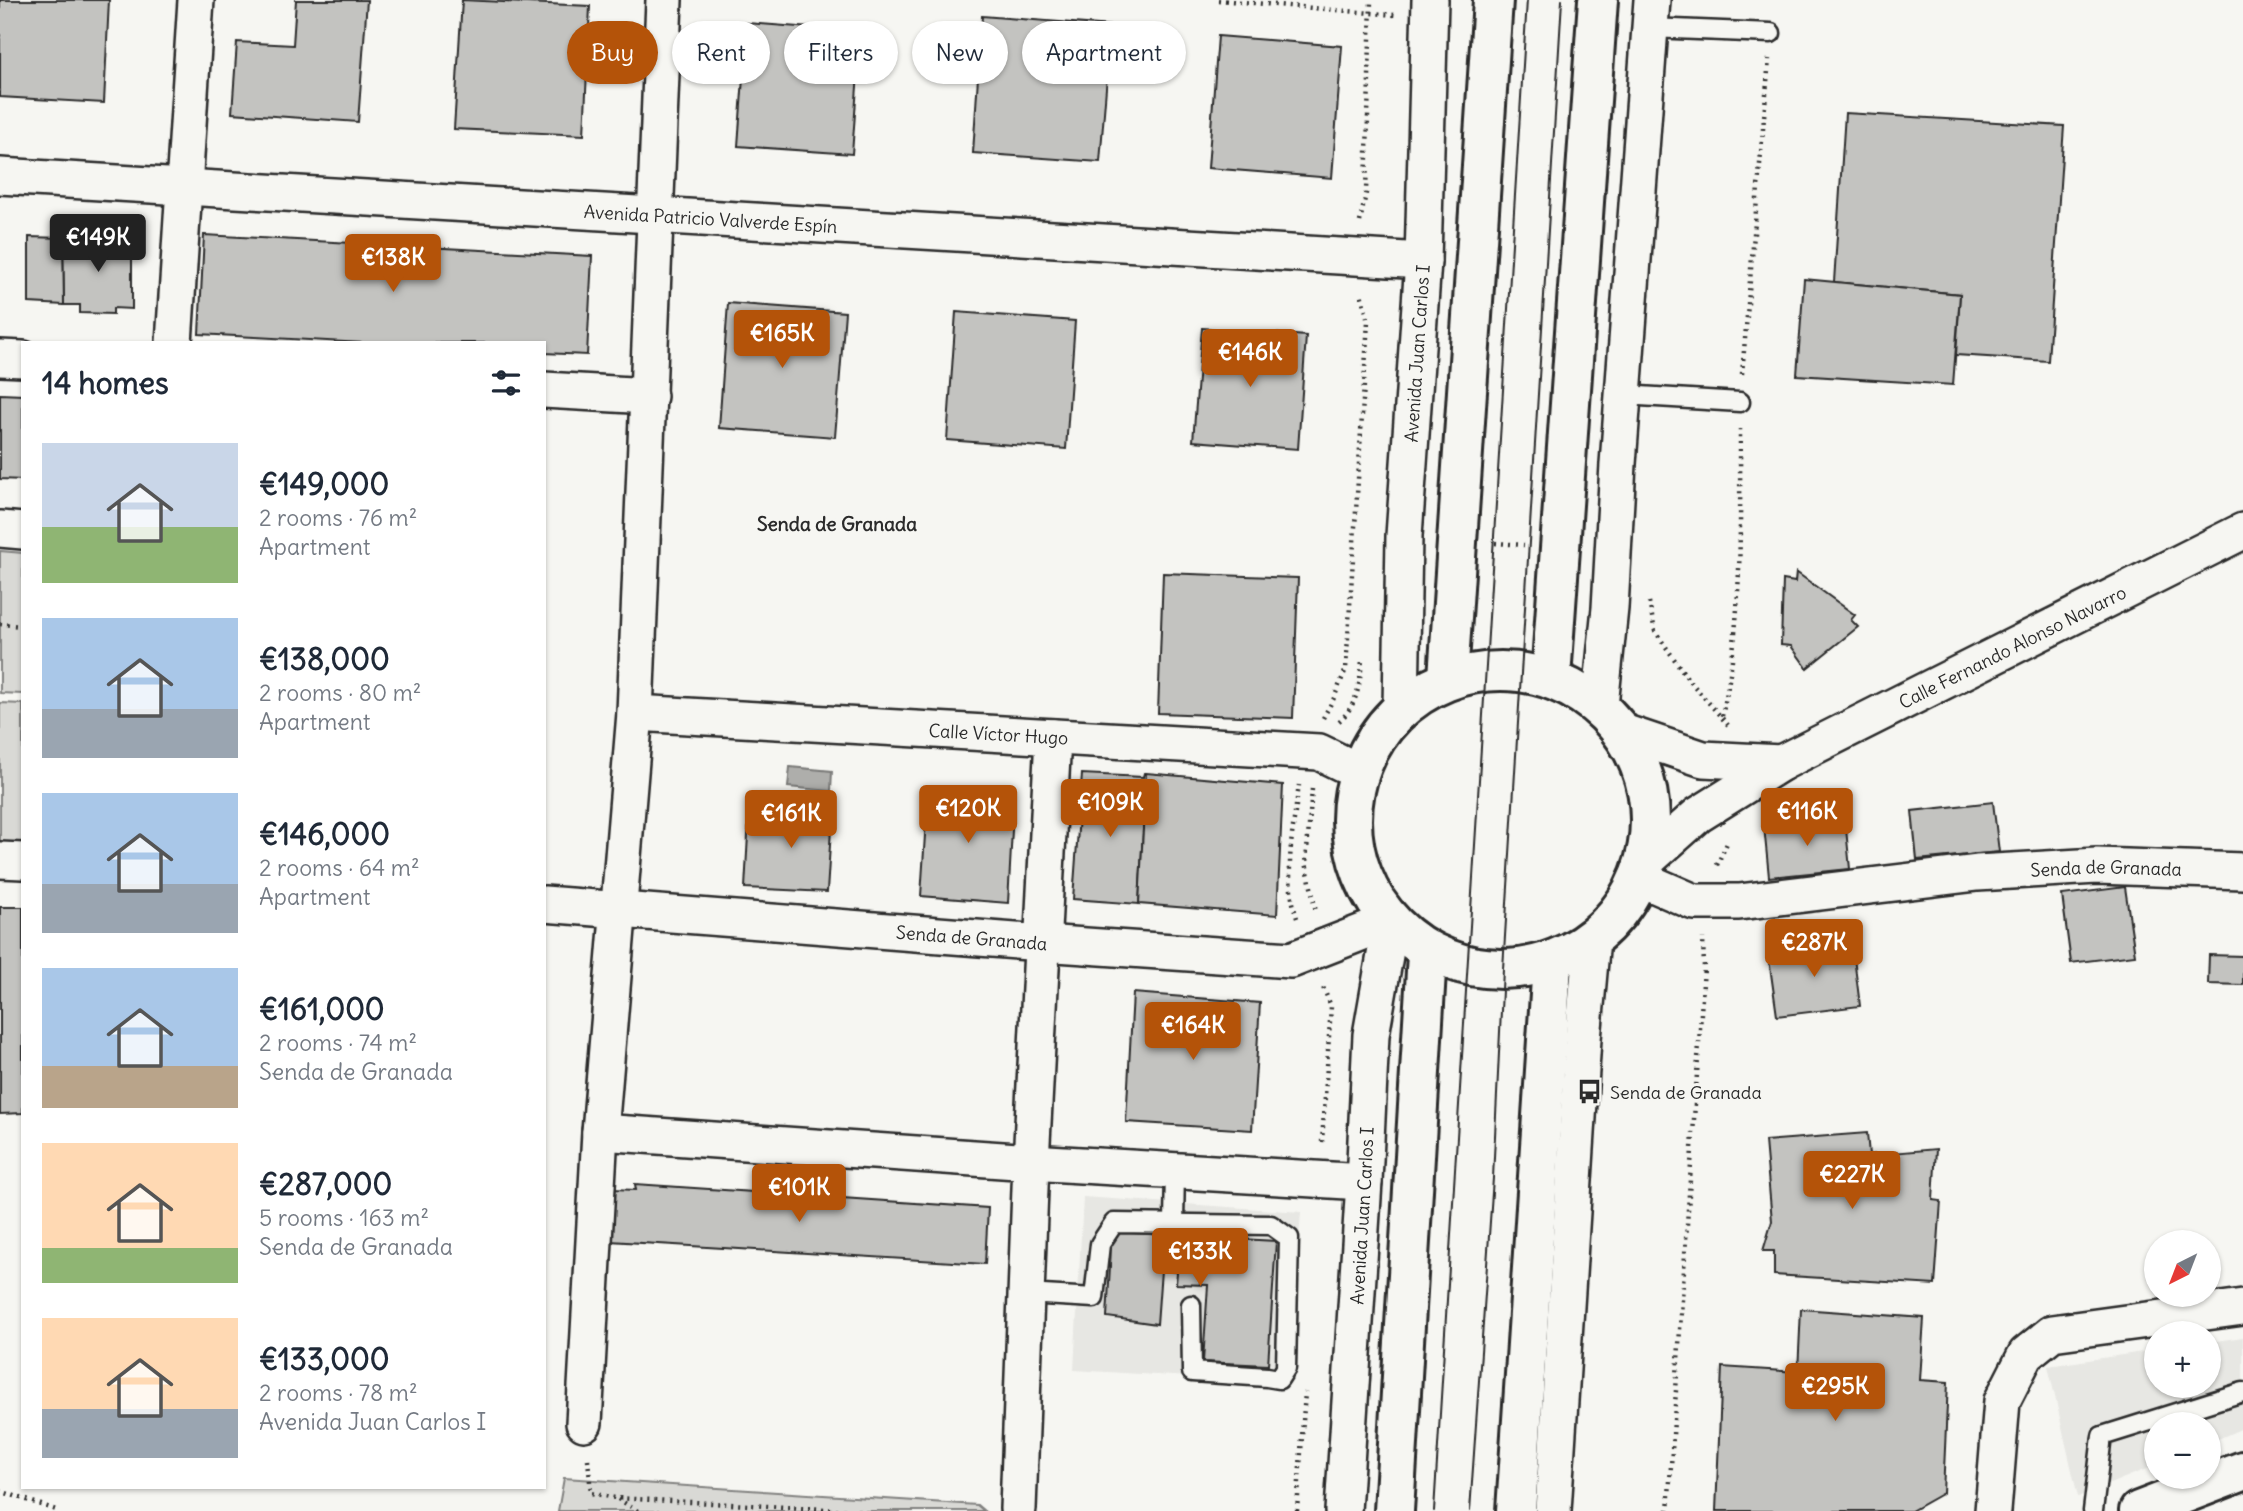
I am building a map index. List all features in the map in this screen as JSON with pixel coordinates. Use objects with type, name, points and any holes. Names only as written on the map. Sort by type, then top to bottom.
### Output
[{"type":"main road","points":[[1448,678],[1493,0]]},
{"type":"main road","points":[[1551,678],[1598,0]]},
{"type":"main road","points":[[1485,670],[1521,671],[1551,678],[1577,690],[1611,719],[1649,795],[1642,871],[1619,911],[1592,939],[1552,964],[1503,970],[1468,966],[1427,954],[1391,921],[1362,876],[1351,824],[1358,771],[1375,736],[1401,707],[1424,690],[1448,678],[1485,670]]},
{"type":"main road","points":[[1394,1511],[1427,954]]},
{"type":"main road","points":[[1516,1511],[1552,964]]},
{"type":"main road","points":[[2139,1511],[2243,1471]]},
{"type":"street","points":[[174,341],[196,0]]},
{"type":"street","points":[[584,1423],[600,1132],[635,713],[664,0]]},
{"type":"street","name":"Avenida Juan Carlos I","points":[[1401,707],[1404,536],[1423,261],[1416,8]]},
{"type":"street","points":[[1651,14],[1610,608],[1611,719],[1703,759],[1781,764]]},
{"type":"street","name":"Avenida Patricio Valverde Espín","points":[[0,176],[1423,261]]},
{"type":"street","points":[[0,358],[21,359]]},
{"type":"street","points":[[546,390],[649,396]]},
{"type":"street","points":[[0,530],[21,531]]},
{"type":"street","name":"Calle Fernando Alonso Navarro","points":[[1642,871],[1698,816],[1781,764],[2243,531]]},
{"type":"street","name":"Calle Víctor Hugo","points":[[635,713],[1320,752],[1358,771]]},
{"type":"street","points":[[1018,1509],[1031,1162],[1053,737]]},
{"type":"street","points":[[0,860],[21,861]]},
{"type":"street","name":"Senda de Granada","points":[[1642,871],[1694,902],[1740,902],[1977,873],[2097,866],[2243,872]]},
{"type":"street","name":"Senda de Granada","points":[[546,904],[1291,960],[1391,921]]},
{"type":"street","name":"Avenida Juan Carlos I","points":[[1343,1511],[1371,1035],[1391,921]]},
{"type":"street","points":[[1553,1511],[1583,1039],[1592,939]]},
{"type":"street","points":[[600,1132],[1364,1182]]},
{"type":"street","points":[[1993,1511],[2002,1401],[2026,1354],[2052,1333],[2243,1307]]},
{"type":"lane","points":[[1651,14],[1772,33]]},
{"type":"lane","points":[[1623,395],[1740,402]]},
{"type":"lane","points":[[1174,1223],[1175,1170]]},
{"type":"lane","points":[[1026,1294],[1094,1298],[1100,1244],[1114,1223],[1271,1225],[1289,1238],[1286,1368],[1279,1379],[1192,1372],[1191,1306]]},
{"type":"lane","points":[[2093,1511],[2102,1436],[2243,1392]]},
{"type":"path","points":[[1218,0],[1371,13],[1416,8]]},
{"type":"path","points":[[1371,0],[1371,13]]},
{"type":"path","points":[[1722,717],[1731,678],[1739,551],[1740,402],[1772,33]]},
{"type":"path","points":[[0,624],[21,626]]},
{"type":"path","points":[[584,1423],[592,1493],[615,1498],[863,1511]]},
{"type":"path","points":[[0,1491],[59,1511]]},
{"type":"path","points":[[615,1498],[638,1511]]},
{"type":"path","points":[[760,1505],[774,1511]]},
{"type":"shaded area","points":[[0,551],[21,553],[21,694],[0,693]]},
{"type":"shaded area","points":[[0,703],[21,704],[21,857],[0,857]]},
{"type":"shaded area","points":[[790,767],[832,771],[831,791],[788,787]]},
{"type":"shaded area","points":[[1083,1197],[1301,1212],[1288,1383],[1074,1370]]},
{"type":"shaded area","points":[[2243,1337],[2243,1428],[2221,1438],[2221,1412],[2144,1412],[2144,1470],[2078,1497],[2048,1366],[2144,1352],[2144,1398],[2221,1398],[2221,1340]]},
{"type":"shaded area","points":[[564,1478],[977,1505],[984,1511],[558,1511]]},
{"type":"building","points":[[0,0],[109,0],[104,103],[0,97]]},
{"type":"building","points":[[296,0],[367,0],[358,122],[232,113],[237,42],[293,45]]},
{"type":"building","points":[[462,0],[590,6],[589,21],[567,21],[567,84],[586,84],[584,135],[454,129]]},
{"type":"building","points":[[982,16],[1046,21],[1022,21],[1022,84],[1106,84],[1100,162],[973,153],[978,84],[1008,84],[1008,21],[982,21]]},
{"type":"building","points":[[770,25],[784,26],[784,84],[857,84],[852,154],[738,146],[743,84],[770,84]]},
{"type":"building","points":[[1218,36],[1342,46],[1332,178],[1208,168]]},
{"type":"building","points":[[1845,113],[2064,126],[2048,361],[1956,355],[1960,294],[1834,282]]},
{"type":"building","points":[[82,232],[112,235],[113,242],[132,243],[132,309],[113,308],[113,314],[80,313],[80,305],[64,305],[63,238],[81,239]]},
{"type":"building","points":[[204,235],[592,256],[587,355],[546,353],[546,341],[327,341],[199,334]]},
{"type":"building","points":[[29,237],[63,238],[64,305],[29,303]]},
{"type":"building","points":[[1804,279],[1960,294],[1953,385],[1797,375]]},
{"type":"building","points":[[728,303],[845,312],[835,437],[719,428]]},
{"type":"building","points":[[956,312],[1075,321],[1066,449],[947,440]]},
{"type":"building","points":[[1202,328],[1306,336],[1298,449],[1193,441]]},
{"type":"building","points":[[0,394],[21,395],[21,480],[0,479]]},
{"type":"building","points":[[1796,572],[1855,615],[1851,620],[1858,627],[1807,668],[1791,646],[1781,645],[1783,580],[1795,582]]},
{"type":"building","points":[[1163,573],[1298,578],[1293,718],[1158,713]]},
{"type":"building","points":[[1144,773],[1139,904],[1073,899],[1082,774],[1143,777]]},
{"type":"building","points":[[1146,773],[1283,785],[1277,915],[1139,904]]},
{"type":"building","points":[[928,789],[1014,793],[1008,903],[921,896]]},
{"type":"building","points":[[804,798],[833,798],[827,892],[745,888],[749,817],[800,822]]},
{"type":"building","points":[[1993,802],[1999,852],[1917,860],[1912,811]]},
{"type":"building","points":[[1845,819],[1850,869],[1769,877],[1764,826]]},
{"type":"building","points":[[2125,887],[2135,955],[2071,963],[2062,895]]},
{"type":"building","points":[[0,907],[21,907],[21,1113],[0,1114]]},
{"type":"building","points":[[1852,942],[1860,1006],[1777,1016],[1768,952]]},
{"type":"building","points":[[2209,955],[2243,956],[2243,985],[2208,984]]},
{"type":"building","points":[[1133,993],[1260,1003],[1252,1130],[1126,1122]]},
{"type":"building","points":[[1867,1133],[1869,1155],[1936,1149],[1933,1200],[1941,1201],[1935,1285],[1774,1275],[1774,1251],[1763,1251],[1772,1221],[1765,1141]]},
{"type":"building","points":[[635,1184],[988,1208],[985,1264],[610,1241],[613,1189],[636,1190]]},
{"type":"building","points":[[1112,1232],[1276,1241],[1268,1365],[1203,1362],[1208,1285],[1176,1284],[1177,1272],[1161,1270],[1157,1324],[1107,1317]]},
{"type":"building","points":[[1801,1309],[1924,1318],[1920,1380],[1948,1382],[1943,1493],[1911,1511],[1716,1511],[1722,1367],[1798,1372]]},
{"type":"tram line","points":[[1434,1511],[1527,0]]},
{"type":"tram line","points":[[1470,1511],[1493,1178],[1503,969],[1562,0]]},
{"type":"place","name":"Senda de Granada","points":[[1590,1092]]},
{"type":"district","name":"Senda de Granada","points":[[837,524]]}]
